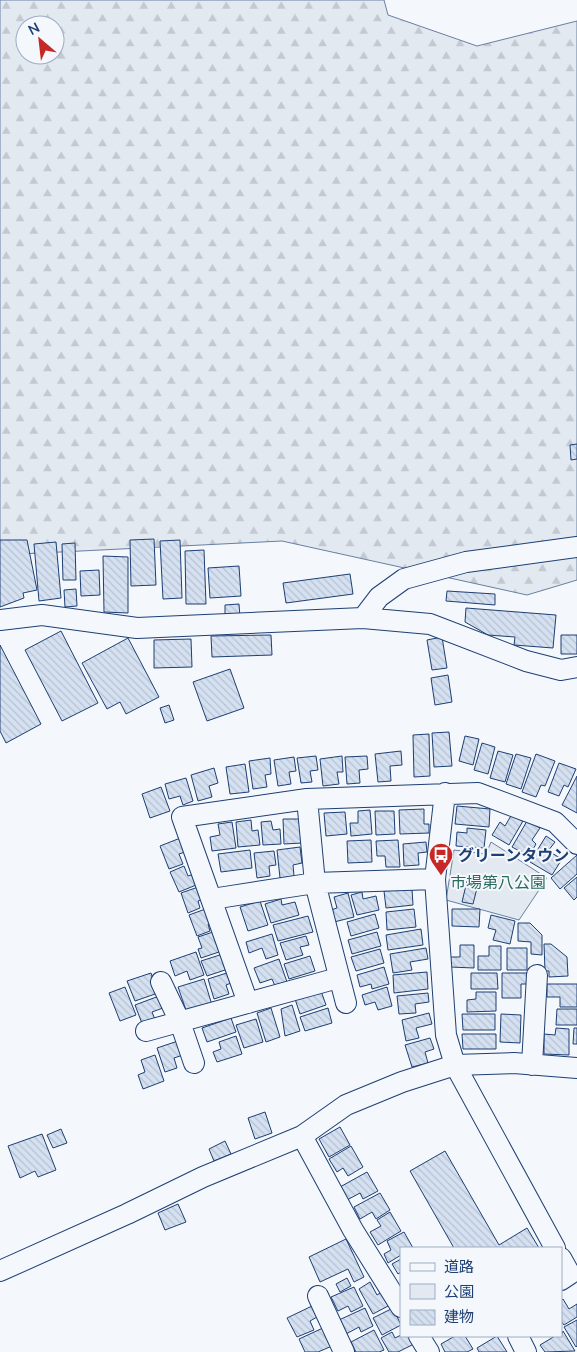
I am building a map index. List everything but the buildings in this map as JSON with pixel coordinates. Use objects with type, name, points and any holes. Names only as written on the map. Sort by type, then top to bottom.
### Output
[{"type":"street","points":[[363,618],[379,596],[404,579],[466,562],[577,546]]},
{"type":"street","points":[[0,620],[42,615],[137,628],[363,618],[430,624],[526,661],[561,670],[577,667]]},
{"type":"street","points":[[445,793],[435,879],[446,1035],[455,1065],[554,1247]]},
{"type":"street","points":[[248,1003],[182,816],[308,799],[478,793],[555,822],[577,844]]},
{"type":"street","points":[[308,799],[315,883],[346,1003]]},
{"type":"street","points":[[212,899],[315,883],[435,879]]},
{"type":"street","points":[[532,1065],[537,975]]},
{"type":"street","points":[[146,1031],[338,978]]},
{"type":"street","points":[[161,982],[180,1022],[194,1063]]},
{"type":"street","points":[[0,1271],[127,1214],[203,1177],[302,1136],[346,1105],[402,1082],[455,1065],[514,1063],[577,1068]]},
{"type":"street","points":[[302,1136],[353,1230],[400,1305]]},
{"type":"street","points":[[318,1296],[344,1352]]},
{"type":"street","points":[[420,1337],[429,1352]]},
{"type":"street","points":[[518,1337],[526,1352]]},
{"type":"green space","points":[[0,0],[384,0],[388,15],[477,46],[577,21],[577,580],[527,595],[282,541],[0,555]]},
{"type":"green space","name":"市場第八公園","points":[[491,842],[547,878],[519,920],[446,900],[454,850],[486,854]]},
{"type":"place","name":"グリーンタウン","points":[[441,876]]}]
